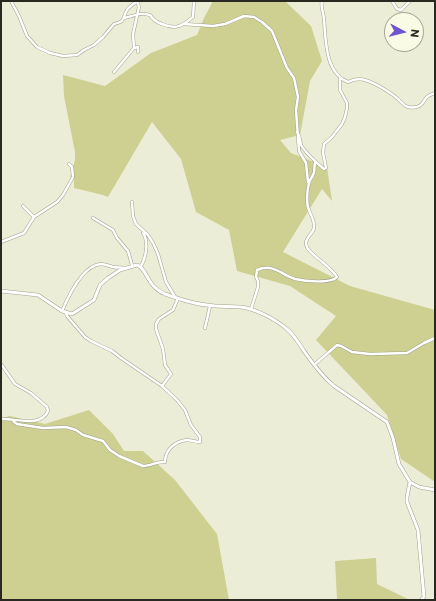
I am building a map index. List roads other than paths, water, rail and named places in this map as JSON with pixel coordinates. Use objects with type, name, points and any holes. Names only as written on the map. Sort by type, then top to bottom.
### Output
[{"type":"street","points":[[11,1],[28,36],[37,47],[50,53],[62,56],[77,55],[94,45],[114,24],[120,22],[124,18],[127,9],[137,1],[139,7],[133,39],[134,48],[114,72]]},
{"type":"street","points":[[184,24],[193,17],[194,1]]},
{"type":"street","points":[[322,1],[321,5],[324,16],[326,44],[330,62],[336,74],[340,78],[348,82],[356,79],[367,80],[392,95],[403,105],[408,107],[417,107],[422,105],[427,97],[435,93]]},
{"type":"street","points":[[392,1],[397,9],[401,10],[410,1]]},
{"type":"street","points":[[124,18],[136,17],[144,13],[150,15],[154,21],[170,28],[184,24],[213,26],[225,24],[244,16],[254,17],[272,31],[287,68],[294,78],[298,97],[296,110],[299,151],[306,163],[308,204],[309,210],[313,217],[314,227],[307,240],[307,248],[326,264],[337,277],[327,281],[294,279],[282,272],[264,267],[257,270],[256,273],[258,287],[251,309]]},
{"type":"street","points":[[134,48],[138,47],[138,52]]},
{"type":"street","points":[[297,131],[305,151],[324,170],[326,168],[323,153],[324,144],[332,137],[342,124],[346,113],[347,103],[340,90],[340,78]]},
{"type":"street","points":[[308,182],[314,175],[314,165],[316,163]]},
{"type":"street","points":[[1,242],[24,233],[34,217],[55,204],[63,195],[73,177],[72,167],[69,164]]},
{"type":"street","points":[[132,202],[135,222],[150,239],[158,254],[166,282],[176,298],[173,310],[159,319],[156,324],[156,329],[163,349],[165,365],[171,374],[162,386]]},
{"type":"street","points":[[23,206],[34,217]]},
{"type":"street","points":[[93,218],[113,230],[117,238],[128,251],[132,265]]},
{"type":"street","points":[[141,266],[145,260],[147,247],[146,238],[142,230]]},
{"type":"street","points":[[64,312],[74,287],[82,277],[95,266],[102,264],[126,268]]},
{"type":"street","points":[[64,312],[74,313],[92,302],[102,283],[113,274],[132,265],[141,266]]},
{"type":"street","points":[[141,266],[150,282],[162,293],[194,303],[210,306],[241,307],[251,309],[276,322],[289,331],[314,365],[334,386],[387,422],[393,438],[399,464],[410,482],[419,487],[435,490]]},
{"type":"street","points":[[1,291],[38,295],[64,312],[85,337],[112,351],[162,386],[185,410],[191,425],[200,437],[200,442],[184,440],[177,443],[167,451],[165,462],[162,461],[143,466],[119,456],[110,450],[103,441],[83,435],[76,430],[66,427],[35,427],[17,424],[13,420]]},
{"type":"street","points":[[206,328],[210,306]]},
{"type":"street","points":[[314,365],[337,346],[341,346],[347,351],[370,354],[399,352],[407,353],[435,338]]},
{"type":"street","points":[[1,364],[15,384],[30,393],[47,407],[48,412],[38,420],[1,419]]},
{"type":"street","points":[[410,482],[407,497],[409,509],[418,530],[424,597],[421,600]]}]
